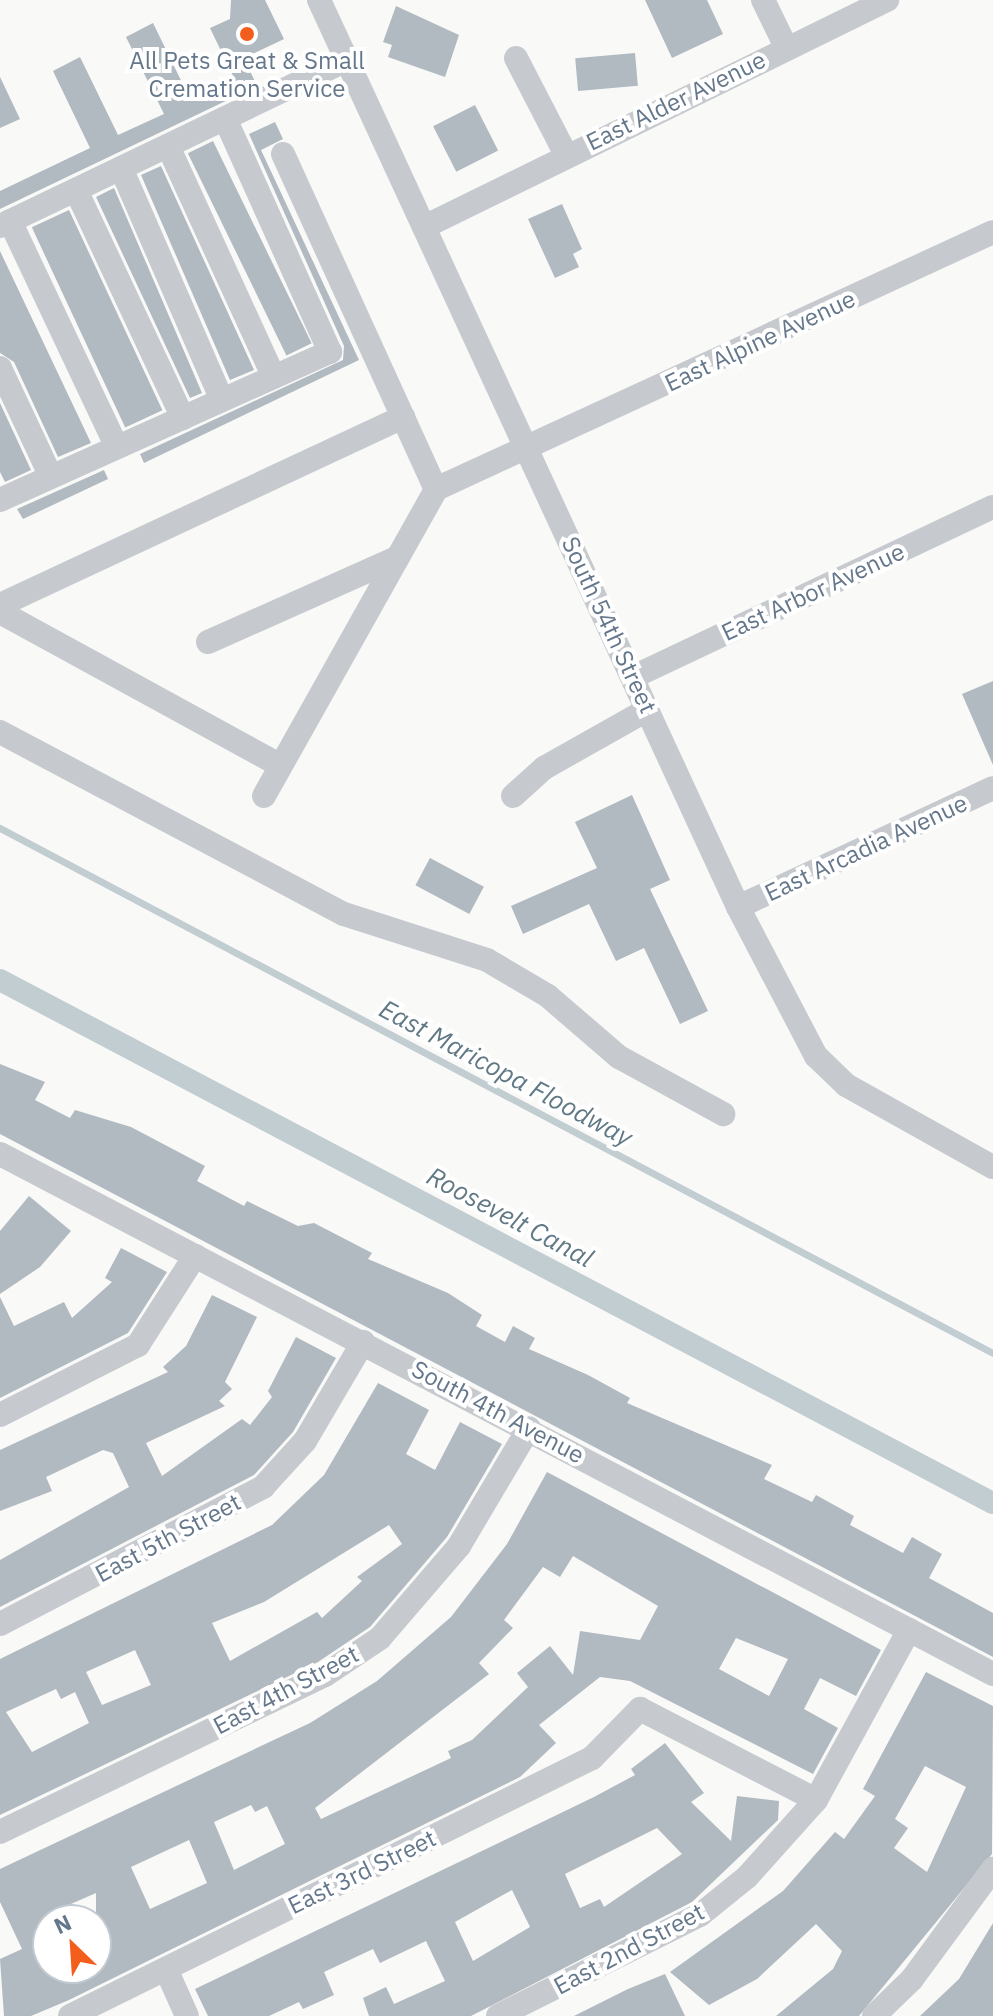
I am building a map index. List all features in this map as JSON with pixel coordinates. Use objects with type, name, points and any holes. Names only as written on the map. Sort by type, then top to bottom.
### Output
[{"type":"street","name":"South 54th Street","points":[[319,0],[738,907],[816,1056],[846,1085],[993,1167]]},
{"type":"street","name":"East Alder Avenue","points":[[763,0],[786,47]]},
{"type":"street","name":"East Alder Avenue","points":[[424,227],[887,0]]},
{"type":"street","name":"East Alder Avenue","points":[[516,58],[566,155]]},
{"type":"street","points":[[117,447],[5,223],[347,60]]},
{"type":"street","points":[[0,500],[330,352],[225,118]]},
{"type":"street","points":[[168,146],[274,377]]},
{"type":"street","points":[[264,796],[436,489],[283,154]]},
{"type":"street","points":[[121,168],[222,400]]},
{"type":"street","points":[[76,190],[183,418]]},
{"type":"street","name":"East Alpine Avenue","points":[[436,489],[528,450],[993,232]]},
{"type":"street","points":[[0,368],[51,477]]},
{"type":"street","points":[[0,605],[403,417]]},
{"type":"street","name":"East Arbor Avenue","points":[[633,677],[993,507]]},
{"type":"street","points":[[208,642],[397,558]]},
{"type":"street","points":[[0,612],[280,765]]},
{"type":"street","points":[[513,796],[544,768],[647,710]]},
{"type":"street","points":[[0,732],[344,914],[487,960],[548,996],[619,1057],[723,1114]]},
{"type":"street","name":"East Arcadia Avenue","points":[[738,907],[993,788]]},
{"type":"street","name":"South 4th Avenue","points":[[3,1163],[363,1342],[993,1674]]},
{"type":"street","points":[[0,1415],[138,1345],[195,1256]]},
{"type":"street","name":"East 5th Street","points":[[0,1624],[263,1487],[305,1441],[363,1342]]},
{"type":"street","name":"East 4th Street","points":[[0,1832],[325,1675],[380,1638],[459,1546],[529,1428]]},
{"type":"street","name":"East 2nd Street","points":[[498,2016],[700,1915],[747,1877],[816,1800],[909,1630]]},
{"type":"street","name":"East 3rd Street","points":[[70,2016],[592,1758],[640,1709],[816,1800]]},
{"type":"street","points":[[874,2016],[985,1902],[993,1869]]},
{"type":"street","points":[[166,1969],[187,2016]]},
{"type":"building","points":[[231,0],[265,0],[284,39],[244,58],[257,86],[0,209],[0,191],[90,148],[53,71],[80,57],[118,135],[164,114],[126,37],[153,23],[191,101],[235,80],[210,28],[230,19]]},
{"type":"building","points":[[645,0],[707,0],[723,34],[672,58]]},
{"type":"building","points":[[396,6],[459,35],[445,77],[388,57],[392,45],[383,42]]},
{"type":"building","points":[[635,53],[638,86],[578,91],[575,58]]},
{"type":"building","points":[[0,77],[20,119],[0,128]]},
{"type":"building","points":[[475,105],[498,150],[456,172],[433,126]]},
{"type":"building","points":[[275,122],[283,139],[261,150],[359,360],[144,463],[140,454],[343,360],[344,346],[249,134]]},
{"type":"building","points":[[213,141],[312,343],[286,356],[188,153]]},
{"type":"building","points":[[161,166],[254,370],[230,380],[141,175]]},
{"type":"building","points":[[114,188],[202,393],[190,398],[96,197]]},
{"type":"building","points":[[562,204],[582,249],[573,254],[579,267],[555,278],[528,219]]},
{"type":"building","points":[[69,210],[162,410],[125,428],[32,227]]},
{"type":"building","points":[[0,251],[91,443],[58,457],[14,362],[0,353]]},
{"type":"building","points":[[0,403],[31,470],[5,482],[0,472]]},
{"type":"building","points":[[104,470],[108,479],[23,519],[17,509]]},
{"type":"building","points":[[993,681],[993,765],[962,694]]},
{"type":"building","points":[[632,795],[670,880],[650,889],[708,1011],[680,1024],[644,948],[616,961],[589,904],[523,934],[511,906],[597,868],[575,822]]},
{"type":"building","points":[[430,858],[484,887],[469,914],[415,885]]},
{"type":"building","points":[[0,1064],[45,1082],[35,1100],[70,1118],[75,1110],[131,1127],[205,1166],[197,1181],[244,1206],[247,1201],[298,1226],[314,1223],[372,1253],[368,1259],[448,1293],[482,1315],[476,1326],[505,1342],[513,1326],[535,1338],[529,1349],[630,1398],[627,1403],[772,1465],[764,1479],[812,1502],[816,1495],[854,1516],[850,1525],[903,1553],[912,1537],[942,1554],[929,1578],[993,1613],[993,1657],[0,1134]]},
{"type":"building","points":[[29,1196],[71,1231],[40,1267],[0,1294],[0,1231]]},
{"type":"building","points":[[121,1248],[167,1272],[128,1333],[0,1398],[0,1297],[14,1326],[64,1302],[72,1318],[112,1282],[105,1278]]},
{"type":"building","points":[[212,1295],[257,1317],[225,1382],[232,1389],[219,1401],[225,1406],[146,1443],[162,1476],[242,1419],[250,1425],[272,1397],[268,1391],[296,1337],[336,1358],[293,1432],[254,1475],[0,1607],[0,1560],[129,1487],[113,1453],[103,1450],[46,1477],[52,1491],[0,1511],[0,1450],[168,1372],[163,1367],[186,1346]]},
{"type":"building","points":[[378,1383],[429,1410],[406,1454],[435,1470],[460,1422],[502,1444],[447,1537],[370,1627],[318,1662],[0,1815],[0,1659],[272,1525],[324,1475]],"holes":[[[389,1525],[402,1544],[357,1577],[362,1581],[322,1618],[317,1612],[230,1661],[212,1623],[264,1602]],[[135,1650],[151,1685],[102,1705],[86,1672]],[[56,1689],[61,1699],[75,1692],[89,1723],[32,1752],[6,1712]]]},
{"type":"building","points":[[547,1472],[881,1650],[856,1696],[820,1678],[804,1709],[838,1728],[813,1774],[630,1681],[600,1677],[539,1725],[556,1743],[520,1777],[112,1979],[112,1904],[96,1904],[96,1893],[71,1904],[32,1904],[32,1984],[101,1984],[31,2016],[4,2016],[0,1959],[22,1949],[0,1902],[0,1869],[310,1723],[377,1681],[451,1617],[507,1544]],"holes":[[[573,1556],[658,1606],[640,1640],[580,1631],[573,1675],[550,1646],[517,1673],[528,1687],[472,1740],[448,1751],[451,1758],[321,1819],[315,1808],[489,1674],[479,1663],[513,1628],[504,1620],[543,1567],[560,1577]],[[736,1638],[788,1659],[769,1696],[719,1669]],[[251,1805],[255,1812],[267,1806],[285,1844],[234,1870],[214,1822]],[[189,1840],[207,1883],[150,1909],[131,1867]]]},
{"type":"building","points":[[926,1672],[993,1706],[992,1854],[859,2016],[776,2016],[833,1969],[842,1951],[816,1924],[757,1979],[709,2005],[670,1972],[783,1891],[835,1832],[844,1839],[875,1796],[863,1789]],"holes":[[[925,1766],[966,1787],[927,1872],[894,1848],[908,1828],[895,1819]]]},
{"type":"building","points":[[665,1743],[704,1793],[691,1802],[731,1841],[737,1796],[779,1801],[778,1820],[692,1902],[471,2016],[369,2016],[363,1998],[386,1987],[394,2004],[445,1981],[426,1941],[380,1963],[373,1949],[324,1972],[334,1995],[303,2009],[299,2002],[269,2016],[208,2016],[195,1989],[594,1797],[635,1775],[631,1769]],"holes":[[[657,1828],[682,1854],[604,1907],[600,1899],[580,1908],[565,1874]],[[512,1890],[530,1927],[473,1961],[455,1922]]]},
{"type":"building","points":[[993,1923],[993,2016],[920,2016],[959,1979]]},
{"type":"building","points":[[665,1974],[685,2016],[574,2016],[628,1989]]},
{"type":"waterway","name":"East Maricopa Floodway","points":[[0,828],[993,1353]]},
{"type":"waterway","name":"Roosevelt Canal","points":[[0,980],[993,1503]]},
{"type":"place","name":"All Pets Great & Small Cremation Service","points":[[247,34]]}]
